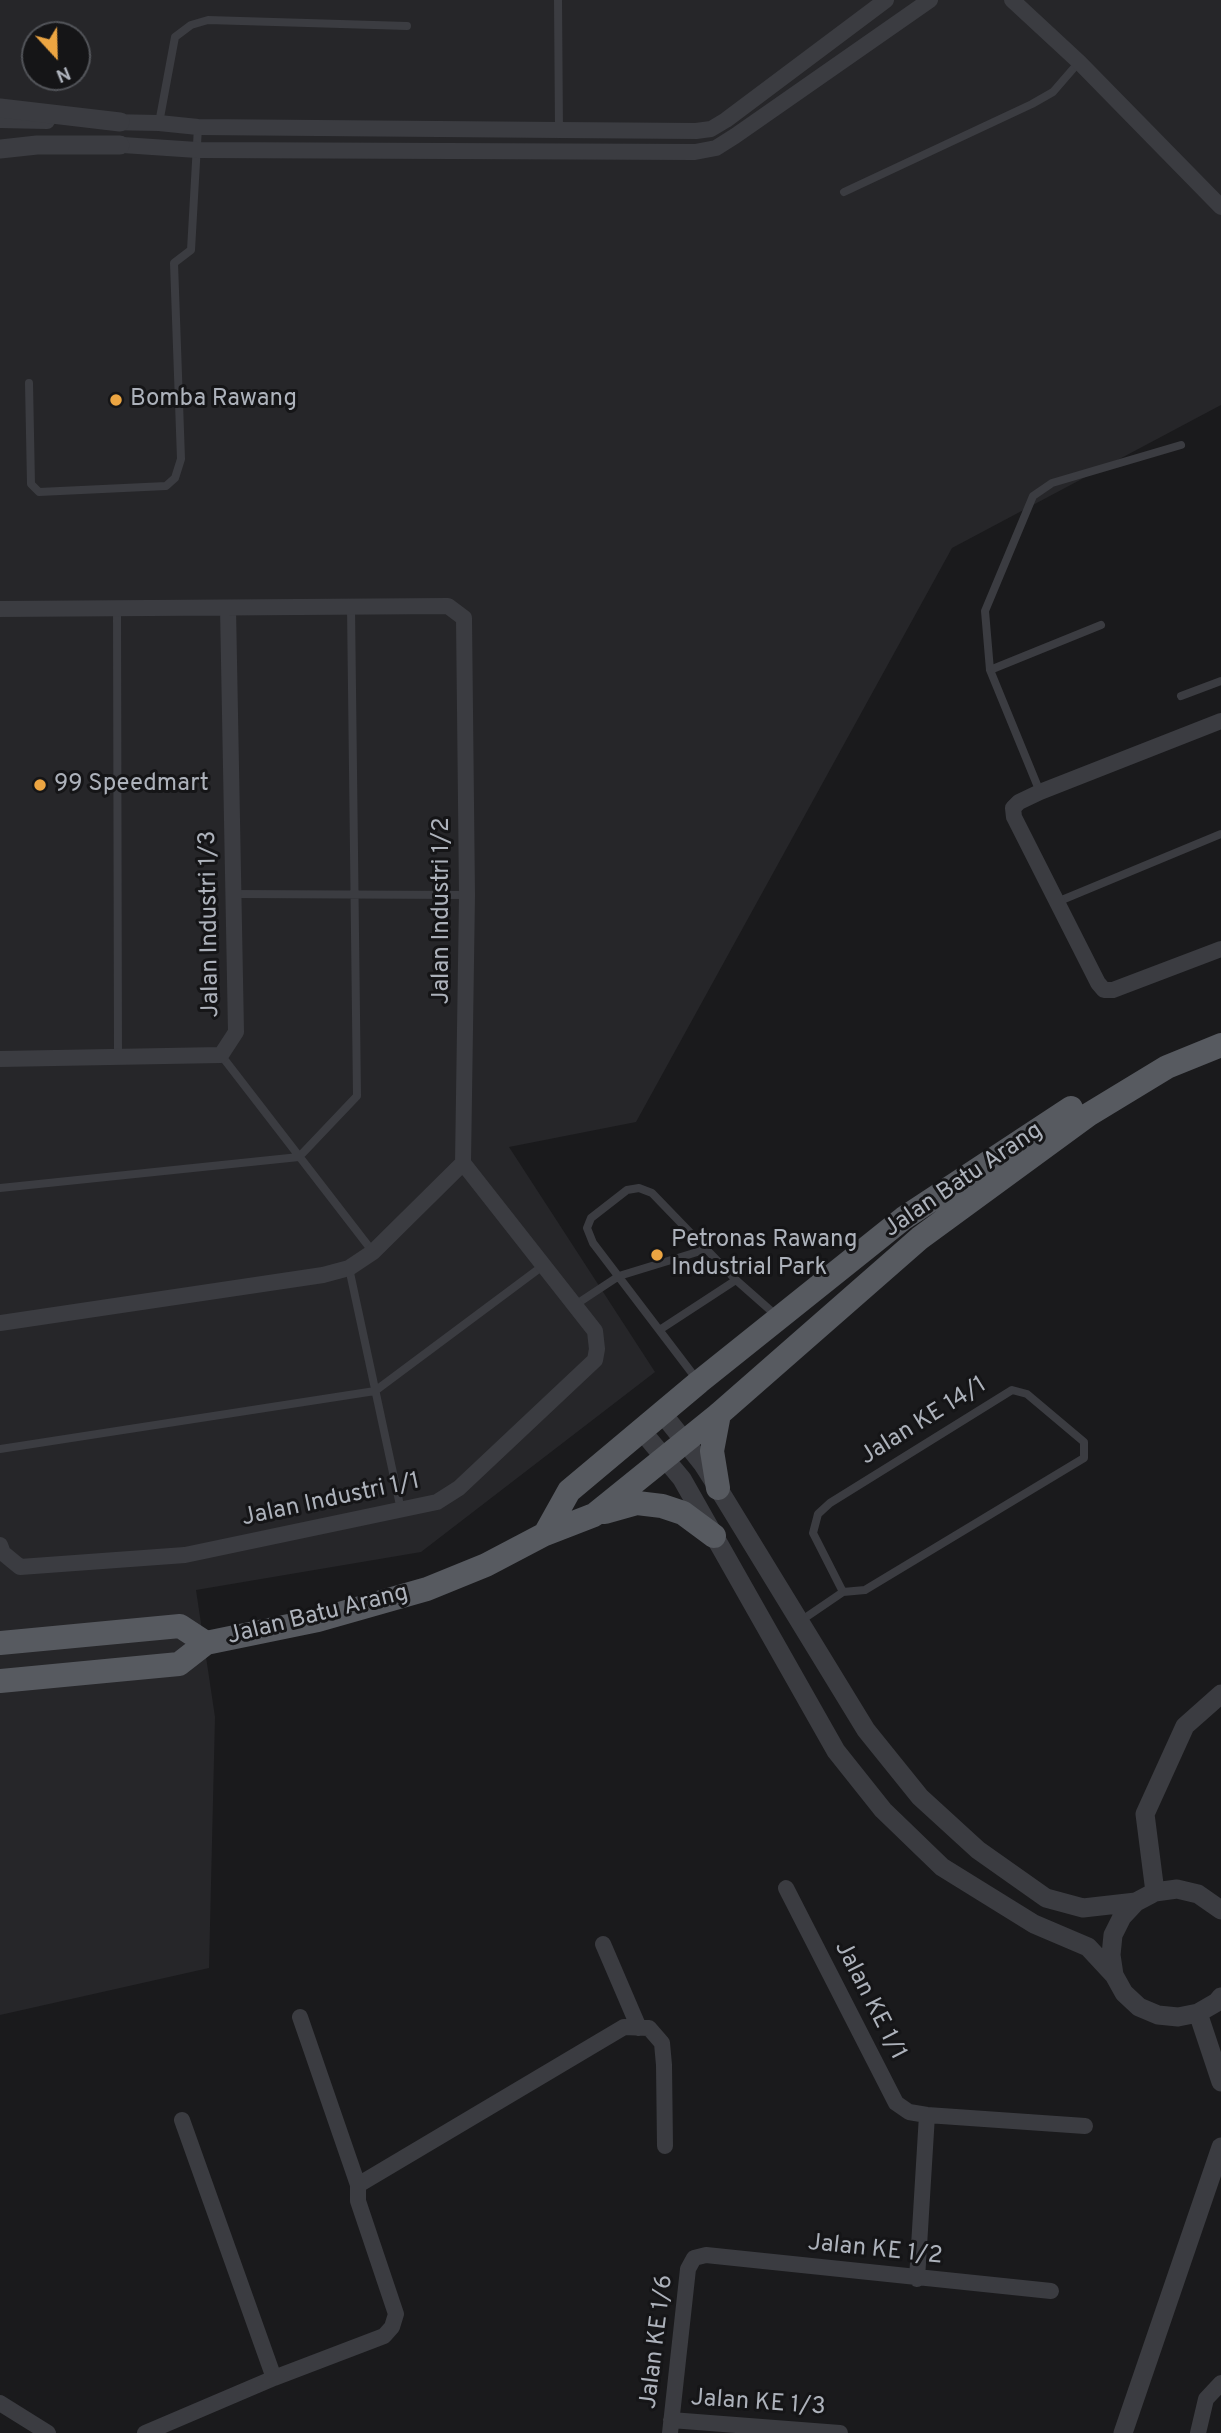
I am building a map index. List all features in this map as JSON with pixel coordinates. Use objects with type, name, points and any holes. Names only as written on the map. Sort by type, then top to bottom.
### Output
[{"type":"main road","name":"Jalan Batu Arang","points":[[545,1534],[569,1491],[699,1382],[916,1210],[1158,1055],[1221,1027]]},
{"type":"main road","name":"Jalan Batu Arang","points":[[8,1639],[180,1626],[206,1643],[318,1620],[427,1589],[486,1565],[545,1534],[594,1515],[685,1443],[920,1238],[1088,1115],[1167,1067],[1221,1045]]},
{"type":"main road","points":[[718,1488],[712,1451],[719,1414]]},
{"type":"main road","points":[[594,1515],[637,1503],[662,1506],[683,1513],[714,1536]]},
{"type":"main road","points":[[0,1681],[179,1664],[206,1643]]},
{"type":"street","points":[[0,120],[159,123],[198,127],[711,129],[886,0]]},
{"type":"street","points":[[0,142],[197,150],[695,152],[716,148],[735,136],[930,0]]},
{"type":"street","points":[[1012,0],[1079,62],[1221,207]]},
{"type":"street","points":[[0,108],[120,122]]},
{"type":"street","points":[[0,149],[37,145],[120,145]]},
{"type":"street","name":"Jalan Industri 1/2","points":[[0,609],[448,606],[464,618],[467,895],[463,1163]]},
{"type":"street","name":"Jalan Industri 1/3","points":[[221,1055],[236,1032],[228,608]]},
{"type":"street","points":[[1221,721],[1040,792],[1019,802],[1013,808],[1014,817],[1104,990],[1113,990],[1221,949]]},
{"type":"street","points":[[0,1059],[221,1055]]},
{"type":"street","points":[[0,1323],[323,1275],[349,1268],[373,1252],[463,1163]]},
{"type":"street","name":"Jalan Industri 1/1","points":[[0,1545],[3,1553],[20,1566],[186,1555],[436,1502],[459,1488],[595,1360],[597,1349],[596,1331],[463,1163]]},
{"type":"street","points":[[662,1413],[718,1488],[866,1730],[920,1797],[978,1850],[1046,1898],[1083,1908],[1136,1902]]},
{"type":"street","points":[[642,1430],[682,1479],[836,1751],[883,1810],[942,1867],[1034,1924],[1088,1947],[1114,1975],[1124,1993],[1139,2007],[1158,2015],[1178,2017],[1198,2013],[1221,1997]]},
{"type":"street","points":[[1155,1892],[1145,1814],[1185,1726],[1221,1694]]},
{"type":"street","name":"Jalan KE 1/1","points":[[786,1888],[896,2103],[909,2112],[927,2115],[1086,2126]]},
{"type":"street","points":[[1114,1975],[1111,1955],[1113,1936],[1122,1917],[1136,1902],[1155,1892],[1177,1889],[1198,1894],[1221,1910]]},
{"type":"street","points":[[603,1944],[639,2028]]},
{"type":"street","points":[[1198,2013],[1221,2082]]},
{"type":"street","points":[[145,2433],[274,2378],[384,2336],[393,2327],[396,2314],[358,2201],[358,2185],[300,2017]]},
{"type":"street","points":[[358,2185],[624,2027],[649,2028],[662,2043],[665,2147]]},
{"type":"street","points":[[918,2278],[927,2115]]},
{"type":"street","points":[[182,2120],[274,2378]]},
{"type":"street","points":[[1123,2433],[1221,2147]]},
{"type":"street","name":"Jalan KE 1/2","points":[[694,2258],[706,2255],[1051,2291]]},
{"type":"street","name":"Jalan KE 1/6","points":[[671,2426],[688,2269],[694,2258]]},
{"type":"street","points":[[1198,2433],[1206,2399],[1221,2383]]},
{"type":"street","points":[[0,2403],[48,2433]]},
{"type":"street","name":"Jalan KE 1/3","points":[[671,2426],[840,2433]]},
{"type":"lane","points":[[558,0],[559,130]]},
{"type":"lane","points":[[159,123],[174,37],[191,25],[208,20],[407,26]]},
{"type":"lane","points":[[844,192],[1032,104],[1053,92],[1079,62]]},
{"type":"lane","points":[[29,383],[31,484],[39,492],[166,486],[175,478],[181,459],[174,263],[191,250],[198,127]]},
{"type":"lane","points":[[1040,792],[990,670],[985,611],[1033,496],[1052,483],[1181,445]]},
{"type":"lane","points":[[0,1188],[299,1157],[357,1096],[351,607]]},
{"type":"lane","points":[[117,608],[118,1057]]},
{"type":"lane","points":[[990,670],[1101,625]]},
{"type":"lane","points":[[1181,696],[1221,681]]},
{"type":"lane","points":[[1057,902],[1221,834]]},
{"type":"lane","points":[[233,894],[467,895]]},
{"type":"lane","points":[[221,1055],[373,1252]]},
{"type":"lane","points":[[699,1382],[593,1242],[587,1228],[591,1218],[627,1190],[639,1188],[652,1193],[736,1280],[780,1319]]},
{"type":"lane","points":[[575,1305],[619,1276],[707,1249]]},
{"type":"lane","points":[[0,1448],[375,1391],[544,1265]]},
{"type":"lane","points":[[349,1268],[401,1510]]},
{"type":"lane","points":[[661,1329],[736,1280]]},
{"type":"lane","name":"Jalan KE 14/1","points":[[799,1622],[843,1592],[865,1590],[1084,1458],[1084,1442],[1027,1394],[1012,1390],[831,1503],[818,1514],[813,1533],[843,1592]]},
{"type":"shaded area","points":[[0,0],[1221,0],[1221,405],[952,548],[636,1122],[509,1147],[655,1372],[421,1552],[196,1590],[215,1717],[209,1968],[0,2015]]},
{"type":"place","name":"Bomba Rawang","points":[[116,400]]},
{"type":"place","name":"99 Speedmart","points":[[40,785]]},
{"type":"place","name":"Petronas Rawang Industrial Park","points":[[657,1255]]}]
